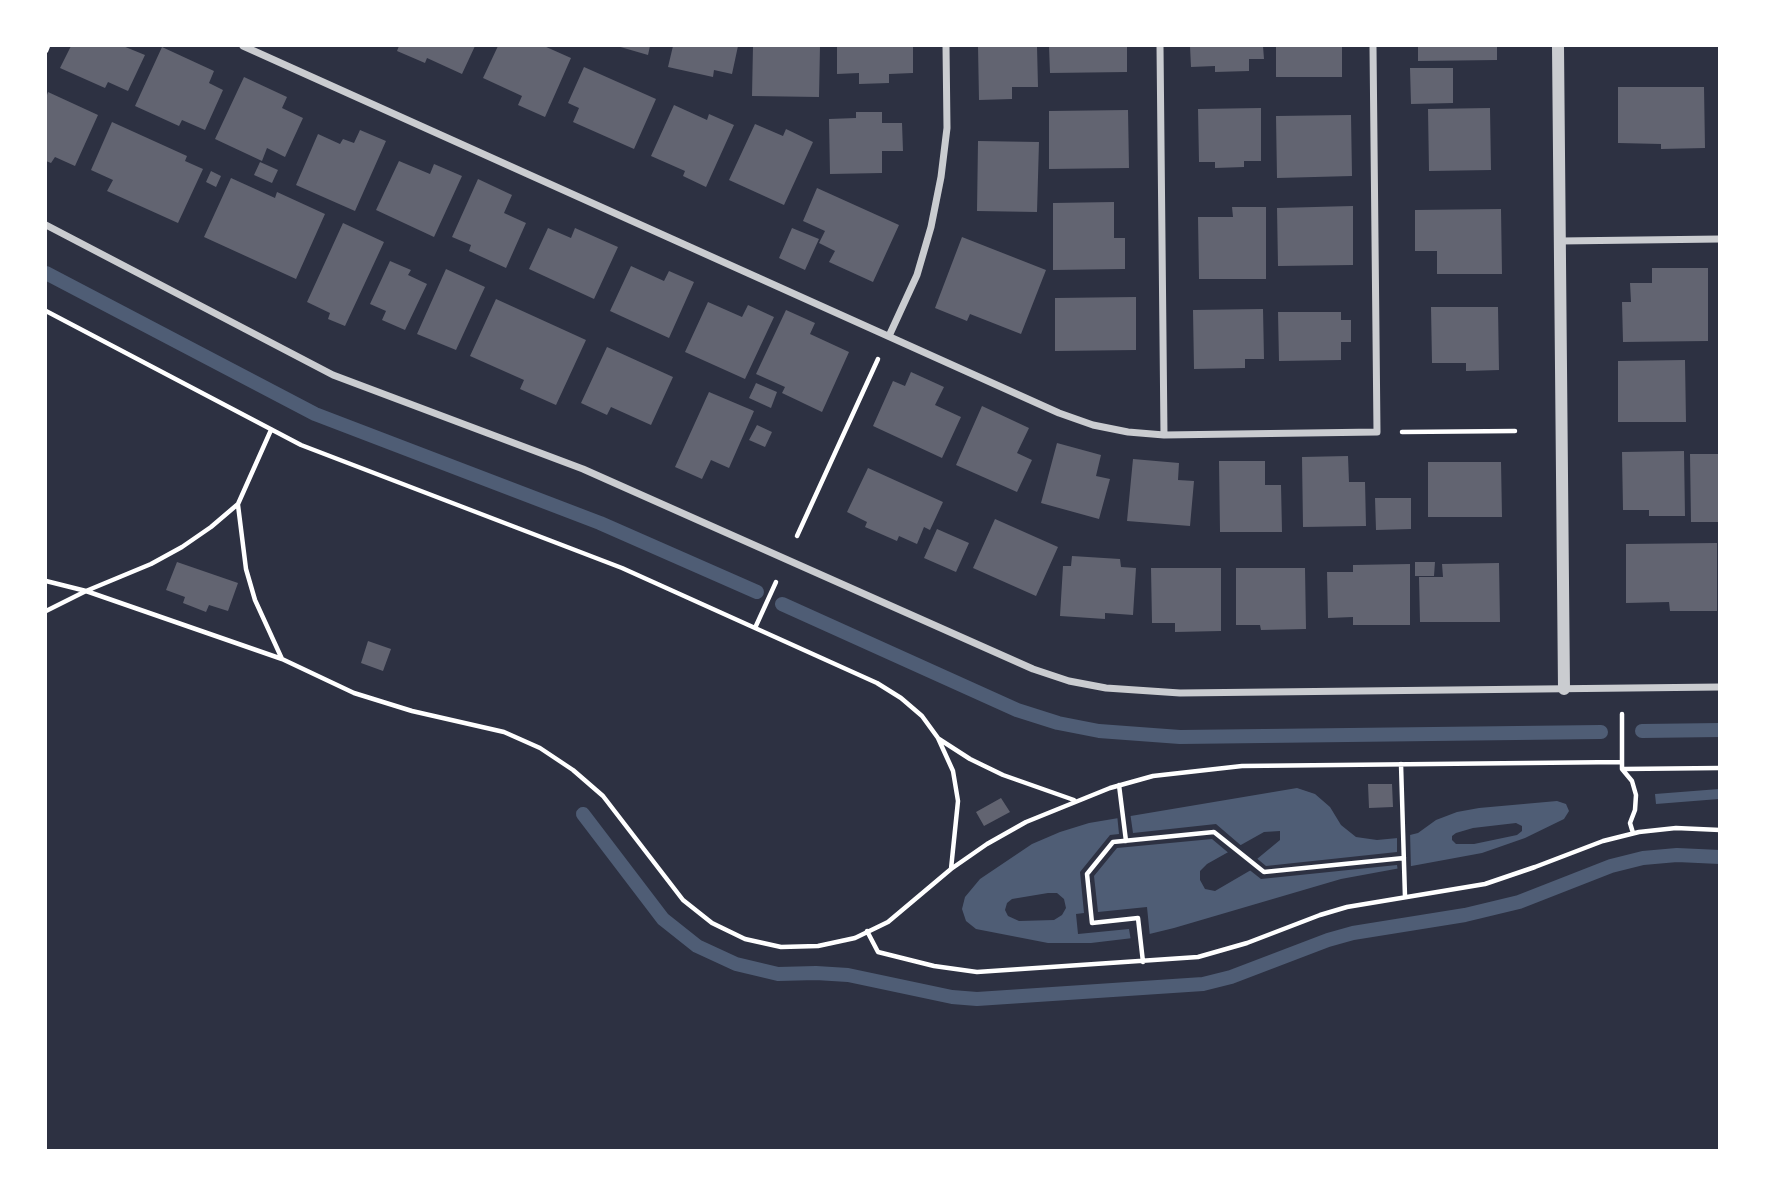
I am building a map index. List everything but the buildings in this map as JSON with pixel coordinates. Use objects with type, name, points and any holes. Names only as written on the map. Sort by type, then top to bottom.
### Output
[{"type":"street","points":[[243,46],[1059,413],[1093,425],[1164,435],[1377,432],[1373,46]]},
{"type":"street","points":[[889,336],[916,275],[931,227],[941,177],[947,128],[946,46]]},
{"type":"street","points":[[1160,46],[1164,435]]},
{"type":"street","points":[[1558,46],[1564,689]]},
{"type":"street","points":[[46,225],[333,375],[583,469],[1033,669],[1069,681],[1106,688],[1180,693],[1720,687]]},
{"type":"street","points":[[1560,241],[1720,239]]},
{"type":"path","points":[[46,51],[48,46]]},
{"type":"path","points":[[46,311],[301,445],[588,554],[877,683],[922,716],[938,738],[953,771],[958,801],[951,869]]},
{"type":"path","points":[[755,628],[889,336]]},
{"type":"path","points":[[46,611],[86,591],[119,579],[182,547],[237,504],[271,430]]},
{"type":"path","points":[[1377,432],[1515,431]]},
{"type":"path","points":[[237,504],[246,569],[255,600],[282,659]]},
{"type":"path","points":[[46,581],[86,591],[282,659],[354,692],[412,710],[504,732],[540,748],[573,770],[603,796],[683,900],[712,923],[745,939],[781,947],[818,946],[855,938],[888,922],[951,869],[987,844],[1027,822],[1074,800],[1153,776],[1242,765],[1622,762]]},
{"type":"path","points":[[1622,688],[1622,769],[1632,781],[1636,795],[1635,810],[1630,823],[1633,834]]},
{"type":"path","points":[[938,738],[970,759],[1003,775],[1074,800]]},
{"type":"path","points":[[1401,764],[1405,897]]},
{"type":"path","points":[[1622,769],[1720,768]]},
{"type":"path","points":[[1119,785],[1126,841]]},
{"type":"path","points":[[867,931],[878,953],[956,970],[1000,972],[1198,957],[1223,951],[1347,907],[1485,884],[1603,841],[1676,828],[1720,831]]},
{"type":"path","points":[[1143,962],[1138,918],[1092,923],[1087,874],[1113,842],[1214,832],[1264,873],[1404,858]]},
{"type":"water","points":[[1297,788],[1315,794],[1330,807],[1341,825],[1356,837],[1377,840],[1418,833],[1436,820],[1479,808],[1557,801],[1566,804],[1569,811],[1564,819],[1525,838],[1482,853],[1341,879],[1133,938],[1091,943],[1048,943],[976,929],[966,921],[962,909],[965,897],[980,879],[1032,844],[1089,823]],"holes":[[[1516,823],[1522,826],[1522,831],[1517,835],[1474,844],[1456,844],[1452,840],[1456,833],[1473,828]],[[1280,831],[1280,840],[1257,859],[1251,870],[1215,891],[1205,889],[1200,880],[1200,871],[1207,864],[1264,832]],[[1057,893],[1064,899],[1066,908],[1062,915],[1054,920],[1019,921],[1008,916],[1005,910],[1012,899]]]},
{"type":"water","points":[[1719,789],[1719,799],[1656,804],[1655,794]]},
{"type":"pier","points":[[1130,812],[1133,833],[1216,824],[1244,848],[1231,855],[1212,839],[1117,848],[1094,876],[1098,912],[1147,907],[1150,937],[1131,941],[1129,929],[1078,934],[1076,914],[1084,913],[1080,872],[1110,835],[1119,834],[1117,814]]},
{"type":"pier","points":[[1410,831],[1411,870],[1398,872],[1397,865],[1261,879],[1247,868],[1254,856],[1266,866],[1397,852],[1397,835]]},
{"type":"waterway","points":[[46,273],[315,414],[600,523],[757,592]]},
{"type":"waterway","points":[[782,604],[1017,710],[1058,723],[1099,731],[1180,737],[1601,732]]},
{"type":"waterway","points":[[1642,731],[1720,730]]},
{"type":"waterway","points":[[583,814],[663,919],[697,946],[736,964],[778,974],[848,975],[952,997],[977,999],[1203,984],[1231,977],[1353,933],[1465,915],[1519,902],[1611,866],[1643,858],[1677,855],[1720,857]]}]
